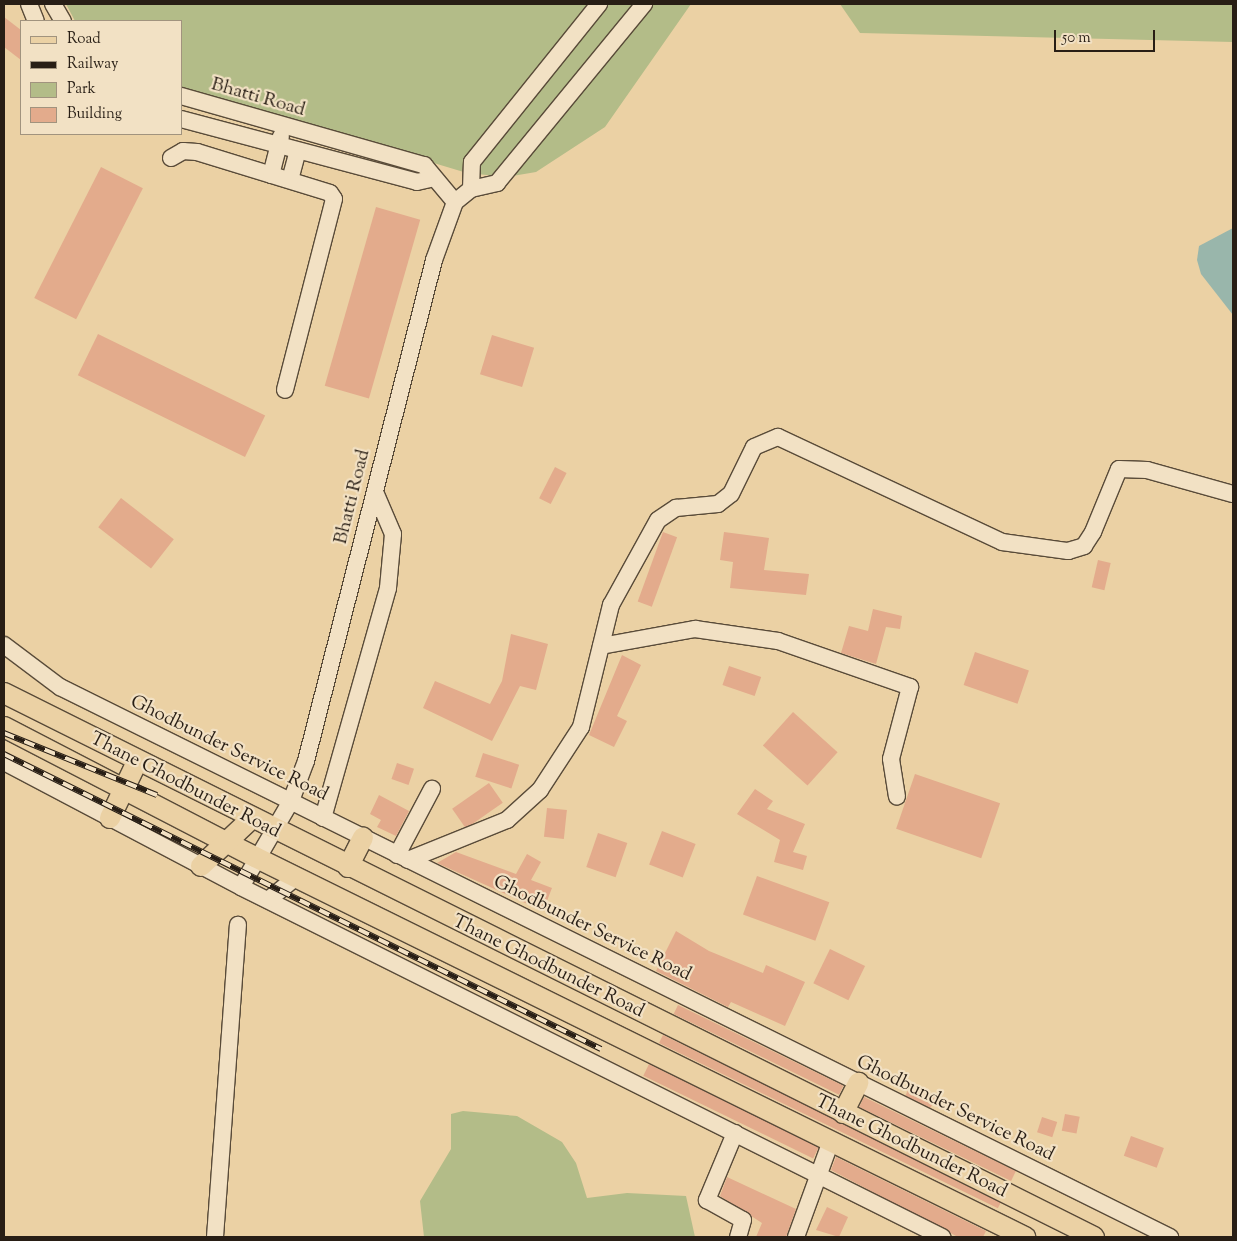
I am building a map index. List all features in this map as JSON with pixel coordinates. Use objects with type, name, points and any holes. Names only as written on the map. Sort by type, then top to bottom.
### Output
[{"type":"main road","name":"Thane Ghodbunder Road","points":[[4,693],[348,868],[1094,1237]]},
{"type":"main road","name":"Thane Ghodbunder Road","points":[[4,727],[227,842],[1017,1235]]},
{"type":"main road","points":[[110,818],[137,762]]},
{"type":"main road","points":[[201,866],[251,819]]},
{"type":"main road","points":[[348,868],[363,838]]},
{"type":"main road","points":[[843,1113],[858,1083]]},
{"type":"street","points":[[28,4],[36,20]]},
{"type":"street","points":[[53,4],[62,20]]},
{"type":"street","points":[[471,189],[472,162],[599,4]]},
{"type":"street","points":[[455,202],[471,189],[497,183],[644,4]]},
{"type":"street","name":"Bhatti Road","points":[[182,96],[424,165],[455,202],[434,260],[306,761],[291,801],[255,856],[241,887]]},
{"type":"street","points":[[212,127],[218,107]]},
{"type":"street","points":[[182,119],[417,182],[434,178]]},
{"type":"street","points":[[271,174],[284,126]]},
{"type":"street","points":[[290,180],[298,150]]},
{"type":"street","points":[[171,158],[183,151],[197,152],[330,193],[334,199],[285,390]]},
{"type":"street","points":[[402,858],[507,820],[540,790],[581,727],[622,579],[658,520],[676,508],[718,504],[731,494],[754,446],[778,438],[974,531],[1002,542],[1036,547],[1068,550],[1084,546],[1118,469],[1146,470],[1233,494]]},
{"type":"street","points":[[323,818],[388,588],[393,534],[375,492]]},
{"type":"street","points":[[602,646],[695,629],[778,641],[910,687],[891,759],[897,797]]},
{"type":"street","name":"Ghodbunder Service Road","points":[[4,645],[60,687],[1170,1237]]},
{"type":"street","points":[[4,762],[241,887],[942,1237]]},
{"type":"street","points":[[402,858],[432,789]]},
{"type":"street","points":[[268,900],[296,876]]},
{"type":"street","points":[[216,1237],[238,925]]},
{"type":"street","points":[[735,1133],[707,1200],[743,1220],[738,1237]]},
{"type":"street","points":[[796,1237],[817,1175],[831,1141]]},
{"type":"green space","points":[[66,4],[691,4],[605,127],[536,172],[506,177],[467,173],[182,87],[182,20],[74,20]]},
{"type":"green space","points":[[840,4],[1233,4],[1233,42],[860,33]]},
{"type":"green space","points":[[463,1111],[517,1116],[562,1142],[576,1163],[587,1198],[627,1193],[686,1196],[695,1237],[424,1237],[420,1201],[451,1149],[451,1114]]},
{"type":"shaded area","points":[[1233,228],[1233,315],[1201,274],[1197,260],[1199,246]]},
{"type":"building","points":[[4,17],[20,29],[20,59],[4,47]]},
{"type":"building","points":[[101,167],[143,188],[76,319],[34,298]]},
{"type":"building","points":[[376,207],[420,220],[369,398],[325,386]]},
{"type":"building","points":[[98,334],[265,416],[245,457],[78,375]]},
{"type":"building","points":[[492,335],[534,348],[522,387],[480,374]]},
{"type":"building","points":[[555,467],[567,473],[551,504],[539,498]]},
{"type":"building","points":[[121,498],[174,539],[151,568],[98,527]]},
{"type":"building","points":[[663,532],[677,537],[652,607],[638,602]]},
{"type":"building","points":[[724,532],[769,538],[764,570],[809,574],[806,595],[730,588],[733,562],[720,560]]},
{"type":"building","points":[[1098,560],[1111,563],[1104,590],[1092,587]]},
{"type":"building","points":[[873,609],[902,616],[900,629],[886,627],[876,664],[841,653],[849,626],[868,631]]},
{"type":"building","points":[[511,634],[548,644],[536,690],[520,686],[492,741],[423,708],[435,681],[490,704],[502,681]]},
{"type":"building","points":[[975,652],[1029,671],[1017,704],[964,685]]},
{"type":"building","points":[[622,655],[641,665],[617,716],[627,721],[614,747],[589,735]]},
{"type":"building","points":[[729,666],[761,677],[755,696],[722,685]]},
{"type":"building","points":[[793,712],[838,752],[807,786],[763,745]]},
{"type":"building","points":[[483,753],[519,765],[511,789],[475,777]]},
{"type":"building","points":[[397,763],[414,769],[408,785],[391,779]]},
{"type":"building","points":[[915,774],[1000,803],[981,858],[896,829]]},
{"type":"building","points":[[489,783],[503,803],[466,828],[452,809]]},
{"type":"building","points":[[755,789],[773,801],[767,809],[805,824],[793,852],[807,856],[803,870],[774,862],[780,840],[737,814]]},
{"type":"building","points":[[379,795],[409,811],[396,836],[377,827],[381,820],[370,814]]},
{"type":"building","points":[[547,808],[567,810],[564,839],[544,837]]},
{"type":"building","points":[[662,831],[696,844],[683,878],[649,865]]},
{"type":"building","points":[[598,833],[627,843],[616,877],[586,867]]},
{"type":"building","points":[[456,852],[516,874],[527,854],[541,862],[531,880],[552,888],[543,911],[437,863]]},
{"type":"building","points":[[757,876],[829,902],[815,941],[743,915]]},
{"type":"building","points":[[676,931],[709,951],[763,973],[766,965],[805,982],[785,1026],[731,1002],[728,1007],[656,971]]},
{"type":"building","points":[[830,949],[865,966],[848,1000],[813,983]]},
{"type":"building","points":[[678,1005],[843,1086],[839,1095],[674,1014]]},
{"type":"building","points":[[663,1035],[1002,1200],[998,1208],[659,1043]]},
{"type":"building","points":[[649,1064],[819,1147],[813,1159],[643,1076]]},
{"type":"building","points":[[911,1084],[936,1096],[930,1108],[905,1096]]},
{"type":"building","points":[[864,1097],[1016,1171],[1011,1181],[859,1107]]},
{"type":"building","points":[[1065,1114],[1080,1117],[1076,1134],[1062,1131]]},
{"type":"building","points":[[1042,1117],[1057,1122],[1052,1137],[1037,1132]]},
{"type":"building","points":[[1131,1136],[1164,1148],[1157,1168],[1124,1156]]},
{"type":"building","points":[[836,1157],[986,1231],[983,1237],[958,1237],[831,1170]]},
{"type":"building","points":[[727,1177],[796,1209],[786,1237],[756,1237],[762,1223],[720,1196]]},
{"type":"building","points":[[827,1207],[848,1217],[839,1237],[816,1230]]},
{"type":"railway","points":[[4,733],[157,795]]},
{"type":"railway","points":[[4,754],[601,1049]]}]
